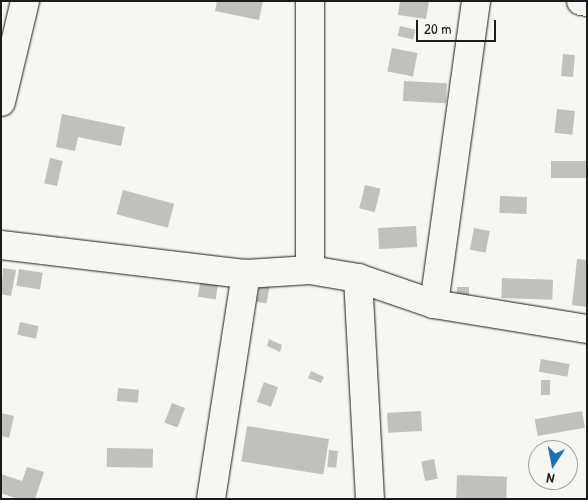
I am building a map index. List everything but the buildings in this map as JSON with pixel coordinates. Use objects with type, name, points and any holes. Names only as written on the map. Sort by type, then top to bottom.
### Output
[{"type":"street","points":[[1,102],[25,1]]},
{"type":"street","points":[[310,1],[310,270]]},
{"type":"street","points":[[434,304],[476,1]]},
{"type":"street","points":[[581,1],[587,2]]},
{"type":"street","points":[[1,245],[246,274],[310,270],[358,278],[434,304],[587,329]]},
{"type":"street","points":[[211,499],[246,274]]},
{"type":"street","points":[[358,278],[370,499]]}]
